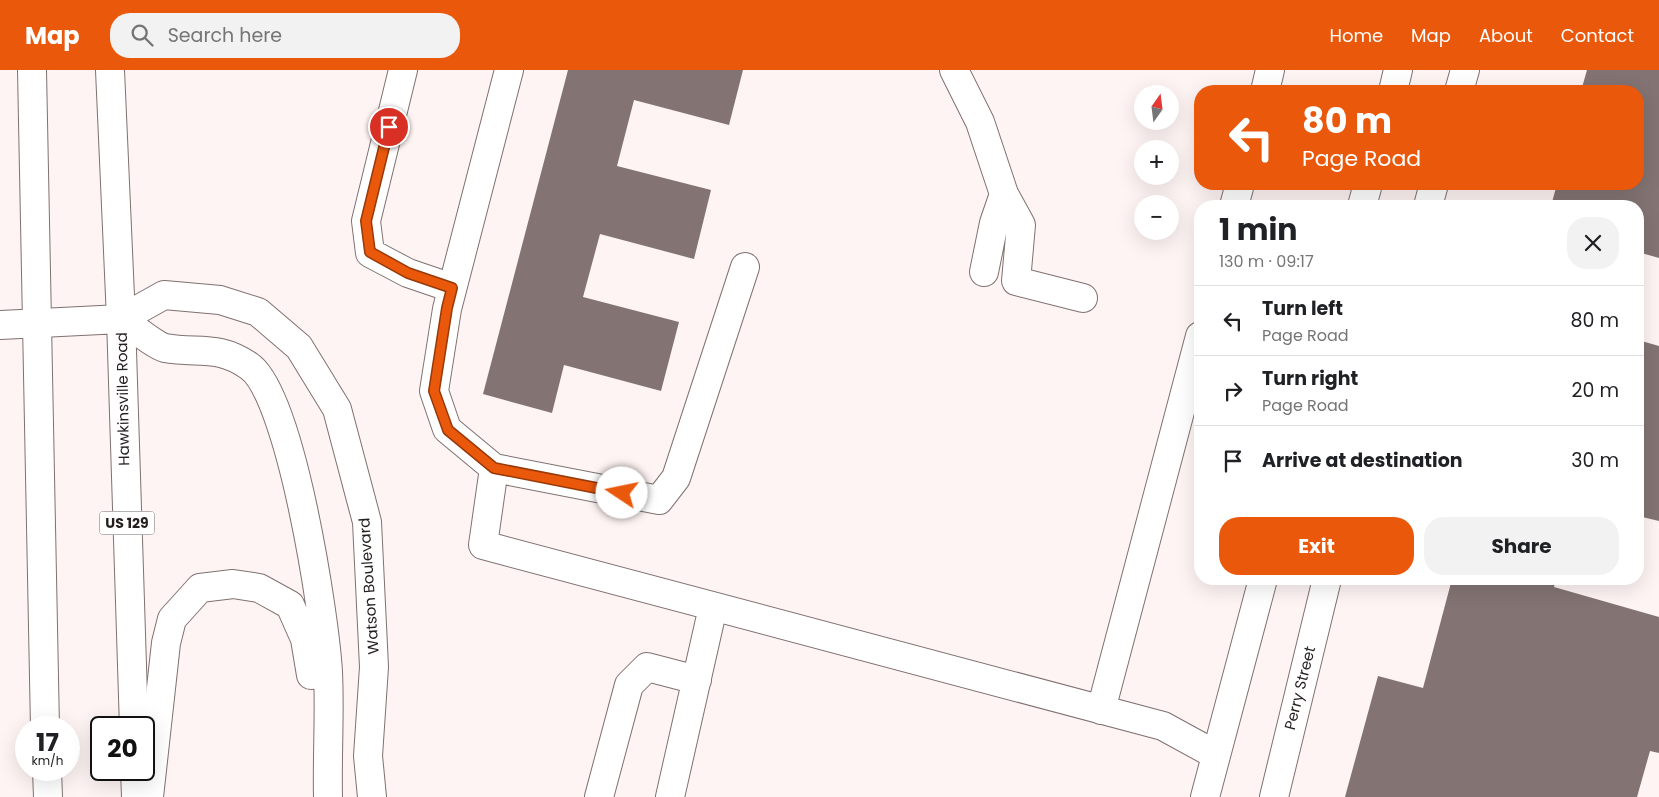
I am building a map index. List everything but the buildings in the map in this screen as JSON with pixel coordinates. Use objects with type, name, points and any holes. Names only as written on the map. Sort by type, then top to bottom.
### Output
[{"type":"street","points":[[32,70],[45,716]]},
{"type":"street","name":"Hawkinsville Road","points":[[110,70],[122,319],[134,716]]},
{"type":"street","points":[[403,70],[366,221],[370,252],[408,273],[452,288]]},
{"type":"street","points":[[510,70],[447,308],[434,391],[448,430],[494,468],[659,500],[676,478],[745,267]]},
{"type":"street","points":[[954,70],[980,122],[1004,194],[1021,225],[1016,281],[1083,298]]},
{"type":"street","points":[[1266,85],[1270,70]]},
{"type":"street","points":[[1394,85],[1398,70]]},
{"type":"street","points":[[1461,85],[1465,70]]},
{"type":"street","points":[[984,272],[994,223],[1004,194]]},
{"type":"street","name":"Watson Boulevard","points":[[0,325],[122,319],[164,295],[220,300],[258,312],[299,347],[337,410],[367,522],[374,667],[368,756],[372,797]]},
{"type":"street","points":[[122,319],[164,348],[216,350],[250,366],[272,396],[291,458],[315,567],[328,672],[328,797]]},
{"type":"street","points":[[1101,710],[1194,359]]},
{"type":"street","points":[[494,468],[483,545],[1163,726],[1216,755]]},
{"type":"street","points":[[148,797],[152,748],[168,635],[172,619],[200,588],[233,584],[259,588],[290,605],[305,639],[328,765]]},
{"type":"street","points":[[1205,797],[1261,585]]},
{"type":"street","name":"Perry Street","points":[[1274,797],[1326,585]]},
{"type":"street","points":[[670,797],[713,607]]},
{"type":"street","points":[[599,797],[629,684],[647,667],[697,680]]},
{"type":"street","points":[[47,781],[48,797]]},
{"type":"street","points":[[135,781],[136,797]]},
{"type":"route","points":[[389,127],[366,221],[370,252],[408,273],[452,288],[434,391],[448,430],[494,468],[622,493]]}]
